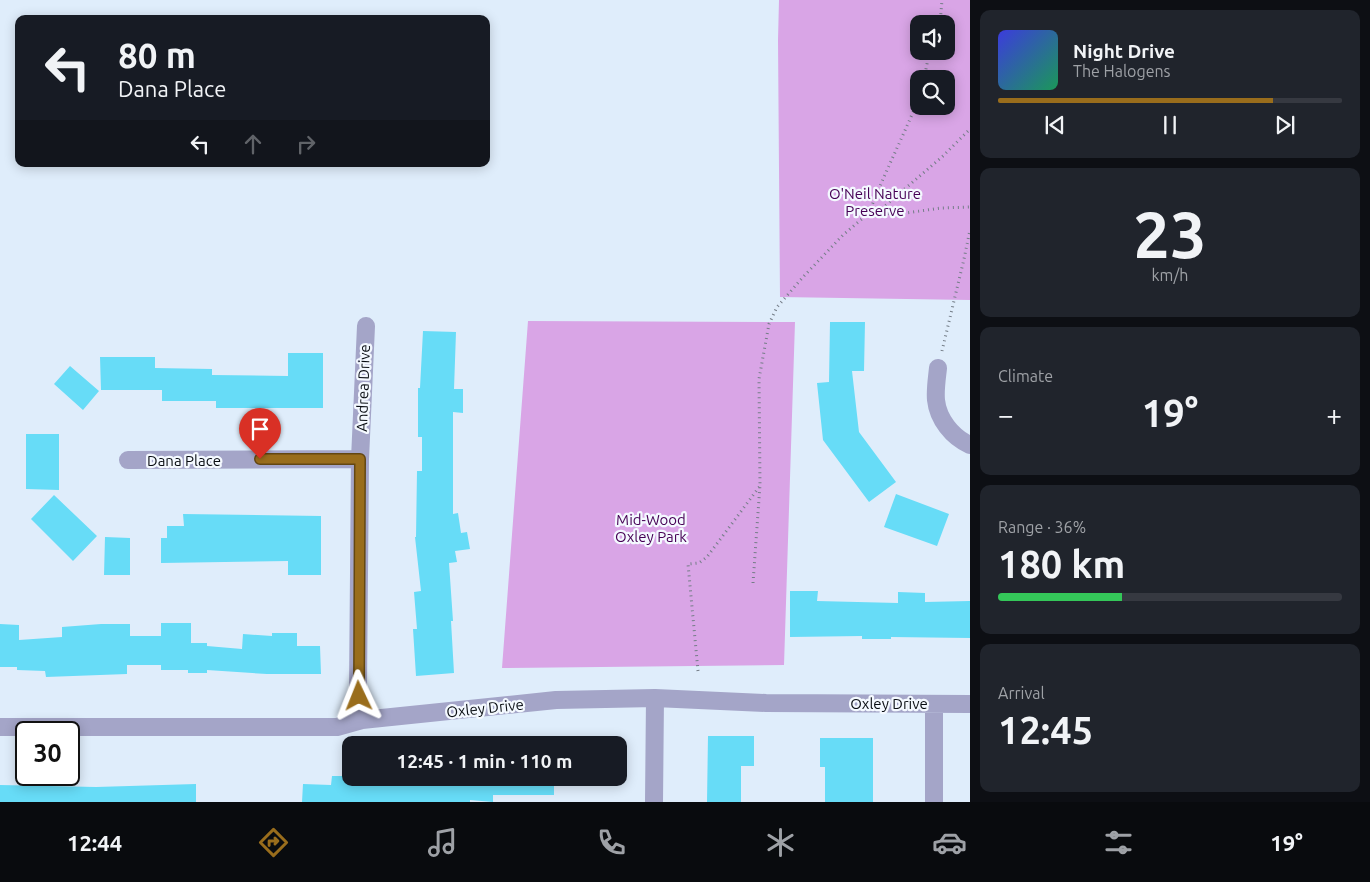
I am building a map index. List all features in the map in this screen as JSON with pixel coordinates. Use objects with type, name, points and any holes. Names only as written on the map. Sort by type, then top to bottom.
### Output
[{"type":"street","name":"Andrea Drive","points":[[362,720],[358,688],[360,459],[366,326]]},
{"type":"street","points":[[938,368],[936,400],[941,416],[950,432],[970,445]]},
{"type":"street","name":"Dana Place","points":[[128,460],[360,459]]},
{"type":"street","points":[[654,802],[655,698]]},
{"type":"street","name":"Oxley Drive","points":[[0,727],[337,727],[362,720],[556,700],[655,698],[766,703],[970,704]]},
{"type":"street","points":[[934,704],[934,802]]},
{"type":"path","points":[[941,15],[942,0]]},
{"type":"path","points":[[753,582],[760,485],[759,378],[769,324],[777,307],[842,235],[869,212],[883,176],[912,115]]},
{"type":"path","points":[[877,213],[943,156],[970,129]]},
{"type":"path","points":[[869,212],[899,214],[941,208],[970,207]]},
{"type":"path","points":[[938,368],[970,230]]},
{"type":"path","points":[[698,671],[688,564],[698,563],[707,557],[760,485]]},
{"type":"green space","name":"O'Neil Nature Preserve","points":[[779,0],[970,0],[970,300],[780,297]]},
{"type":"green space","name":"Mid-Wood Oxley Park","points":[[528,321],[795,322],[784,665],[502,668]]},
{"type":"building","points":[[830,322],[865,322],[864,371],[852,371],[859,432],[896,482],[869,502],[823,440],[817,383],[829,382]]},
{"type":"building","points":[[423,331],[456,332],[454,389],[463,389],[463,413],[453,412],[453,514],[458,513],[461,533],[467,532],[470,549],[455,551],[457,562],[449,563],[454,673],[416,676],[413,629],[417,629],[414,592],[421,591],[415,537],[417,471],[422,471],[422,437],[418,437],[418,388],[420,388]]},
{"type":"building","points":[[288,353],[323,353],[323,408],[216,408],[216,401],[162,401],[162,390],[101,390],[100,357],[155,357],[155,368],[212,369],[212,375],[288,376]]},
{"type":"building","points":[[70,366],[99,391],[83,410],[54,384]]},
{"type":"building","points":[[26,434],[59,434],[59,490],[26,489]]},
{"type":"building","points":[[896,494],[949,514],[937,546],[884,527]]},
{"type":"building","points":[[54,495],[97,536],[73,561],[31,519]]},
{"type":"building","points":[[183,514],[321,516],[321,575],[288,575],[288,561],[161,563],[161,538],[167,538],[167,526],[184,526]]},
{"type":"building","points":[[105,537],[130,538],[130,575],[104,575]]},
{"type":"building","points":[[790,591],[818,591],[817,601],[898,603],[898,592],[925,593],[925,602],[970,601],[970,638],[891,637],[891,639],[862,639],[862,636],[790,637]]},
{"type":"building","points":[[161,623],[191,623],[191,643],[207,643],[207,646],[242,649],[243,634],[272,636],[272,633],[297,633],[297,646],[320,646],[321,674],[267,674],[207,670],[207,673],[188,673],[188,670],[161,670],[161,665],[127,665],[127,674],[46,677],[45,671],[17,670],[17,667],[0,667],[0,624],[19,625],[19,640],[62,637],[62,627],[101,624],[130,624],[130,636],[161,636]]},
{"type":"building","points":[[708,736],[754,736],[754,766],[741,766],[741,802],[707,802]]},
{"type":"building","points":[[820,738],[873,738],[873,802],[825,802],[825,767],[820,767]]},
{"type":"building","points":[[332,776],[342,776],[342,786],[554,786],[554,795],[493,795],[493,802],[470,800],[470,802],[302,802],[303,784],[331,785]]},
{"type":"building","points":[[196,784],[196,802],[0,802],[0,785],[96,787]]},
{"type":"route","points":[[260,459],[360,459],[359,696]]}]
